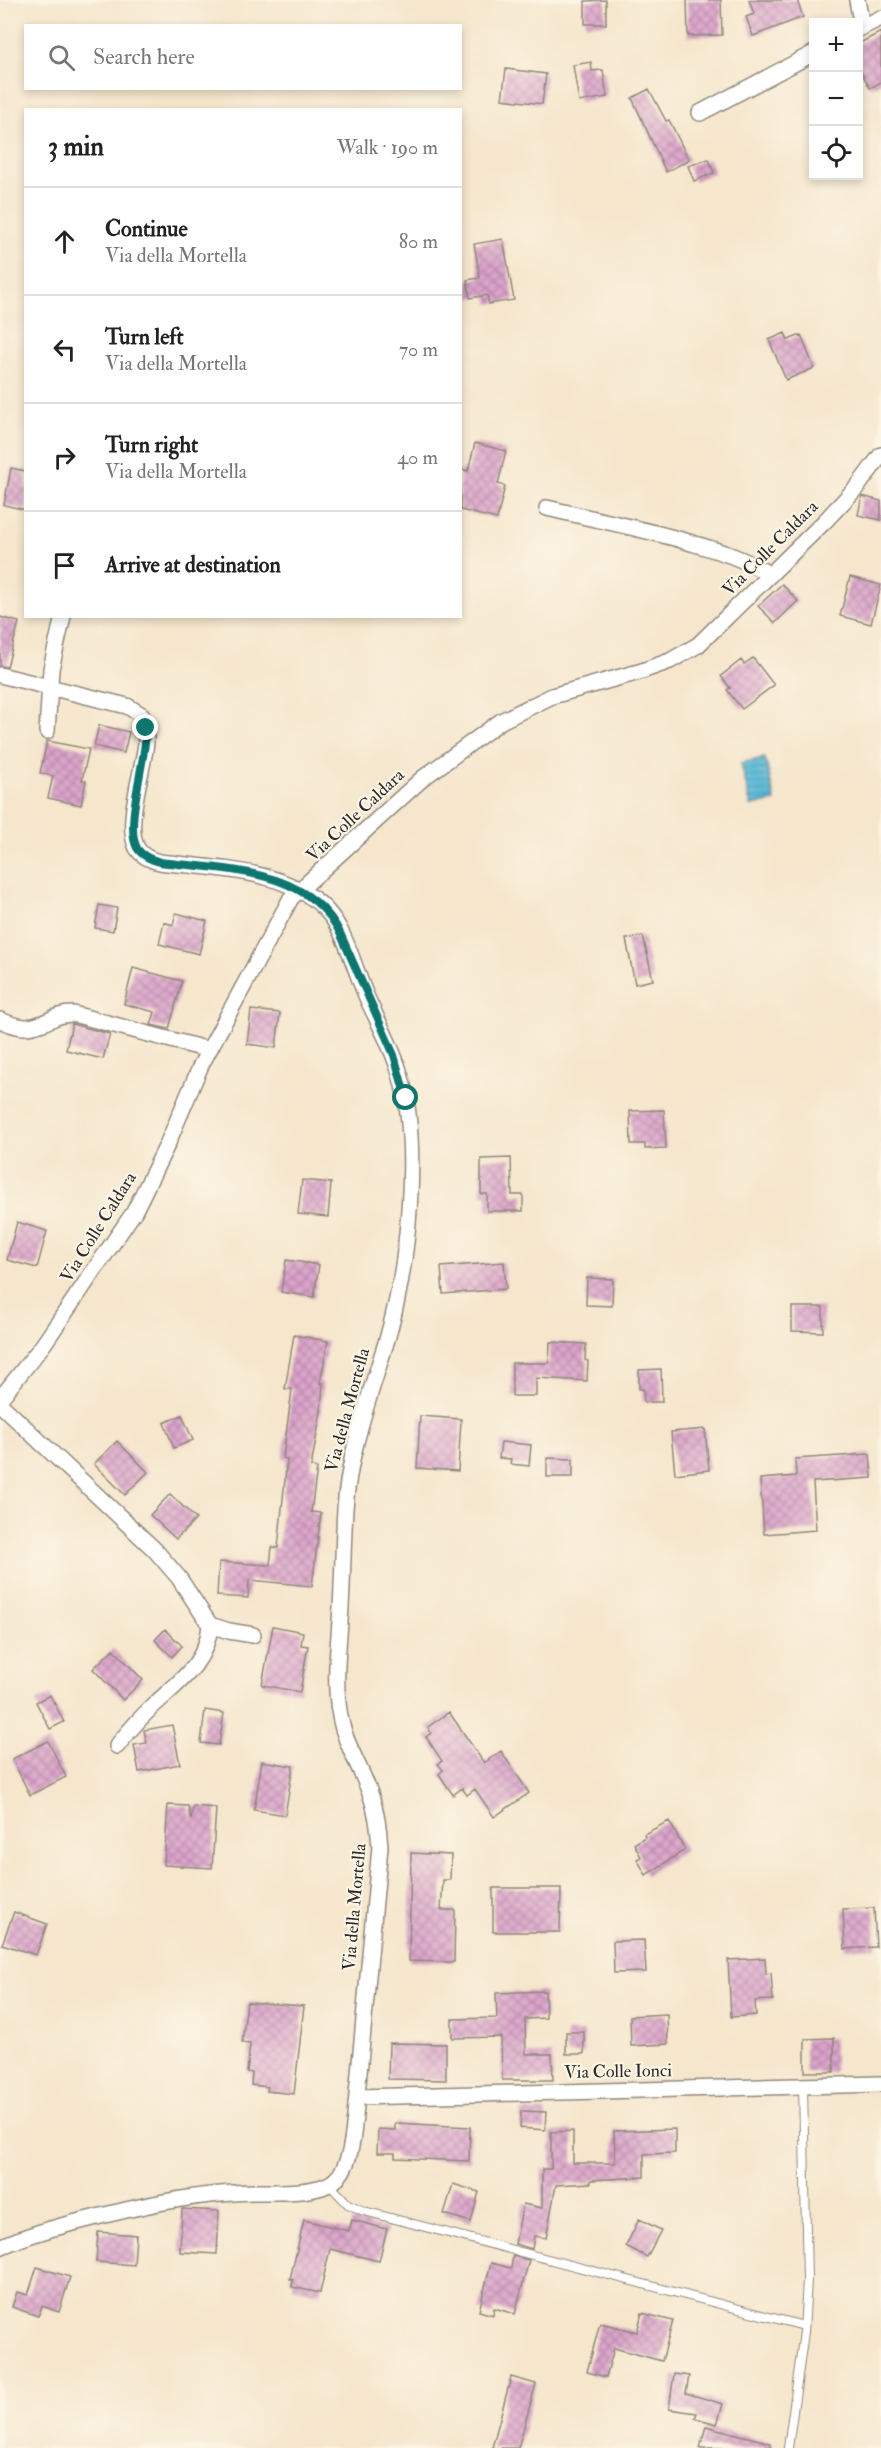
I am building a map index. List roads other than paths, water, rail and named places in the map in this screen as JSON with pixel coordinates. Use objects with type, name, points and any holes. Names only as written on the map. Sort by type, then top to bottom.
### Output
[{"type":"street","points":[[857,0],[859,18]]},
{"type":"street","points":[[863,27],[881,18]]},
{"type":"street","points":[[700,113],[809,55]]},
{"type":"street","name":"Via Colle Caldara","points":[[0,1399],[44,1345],[134,1212],[158,1166],[209,1050],[291,898],[423,778],[513,714],[552,696],[648,670],[682,656],[708,636],[842,503],[881,454]]},
{"type":"street","points":[[547,508],[664,535],[725,552],[770,575]]},
{"type":"street","points":[[47,731],[49,687],[63,618]]},
{"type":"street","name":"Via della Mortella","points":[[0,675],[127,706],[142,715],[146,728],[146,742],[132,828],[136,846],[144,856],[160,862],[260,874],[276,879],[320,905],[336,925],[396,1060],[405,1092],[409,1124],[407,1218],[400,1283],[387,1338],[357,1437],[349,1472],[345,1512],[338,1705],[347,1741],[374,1804],[380,1847],[357,2097],[347,2157],[339,2174],[329,2184]]},
{"type":"street","points":[[0,1020],[30,1027],[54,1016],[73,1014],[209,1050]]},
{"type":"street","points":[[0,1404],[155,1550],[179,1578],[210,1625],[253,1635]]},
{"type":"street","points":[[117,1746],[139,1720],[193,1669],[206,1647],[210,1625]]},
{"type":"street","name":"Via Colle Ionci","points":[[357,2097],[881,2084]]},
{"type":"street","points":[[0,2247],[51,2228],[165,2201],[225,2194],[288,2192],[329,2184]]},
{"type":"lane","points":[[788,2448],[804,2326],[808,2259],[803,2086]]},
{"type":"lane","points":[[329,2184],[348,2204],[364,2211],[804,2326]]},
{"type":"water","points":[[765,758],[775,801],[751,806],[741,763]]}]
